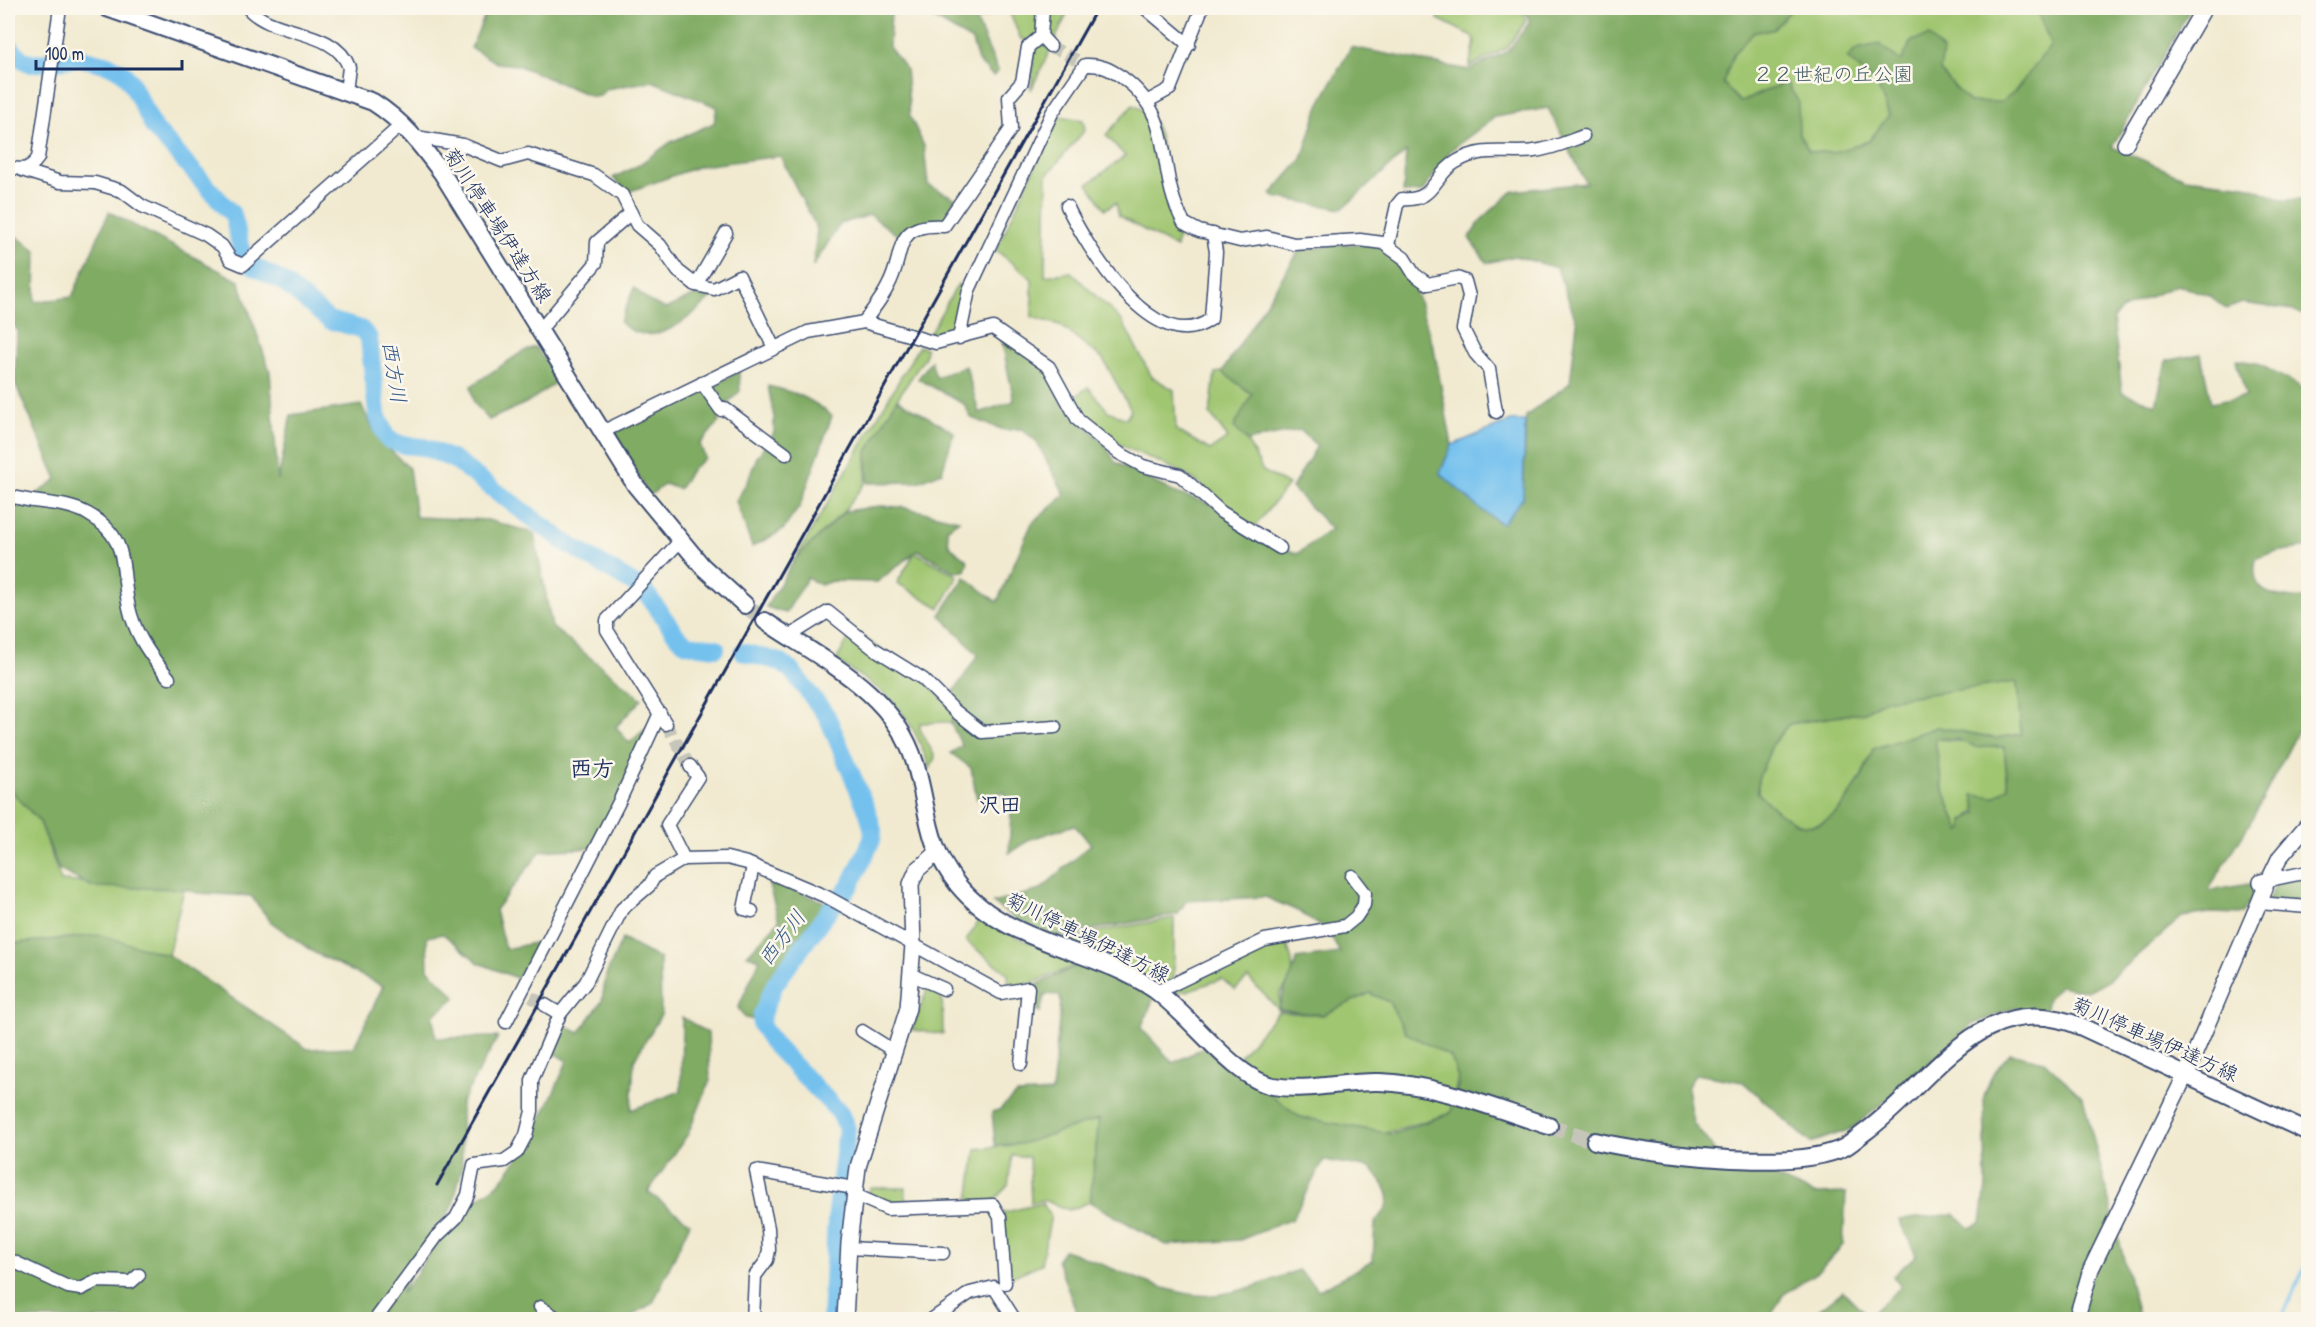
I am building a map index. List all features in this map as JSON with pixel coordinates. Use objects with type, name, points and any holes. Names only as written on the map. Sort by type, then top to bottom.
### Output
[{"type":"main road","name":"菊川停車場伊達方線","points":[[107,8],[373,102],[389,112],[416,137],[540,330],[636,486],[703,567],[745,605]]},
{"type":"main road","name":"菊川停車場伊達方線","points":[[765,621],[861,684],[882,703],[900,730],[915,763],[925,818],[937,853],[958,886],[1005,923],[1127,975],[1157,992],[1173,1004],[1232,1062],[1254,1078],[1272,1086],[1378,1082],[1422,1086],[1549,1126]]},
{"type":"main road","name":"菊川停車場伊達方線","points":[[1595,1141],[1629,1149],[1743,1158],[1808,1158],[1827,1153],[1844,1147],[1874,1125],[1982,1028],[2011,1018],[2042,1016],[2071,1022],[2308,1132]]},
{"type":"street","points":[[22,170],[32,167],[38,158],[60,8]]},
{"type":"street","points":[[248,8],[258,16],[327,43],[339,51],[349,67],[346,92]]},
{"type":"street","points":[[864,322],[890,285],[901,241],[914,230],[927,225],[944,226],[1011,129],[1010,97],[1022,81],[1028,47],[1041,36],[1043,8]]},
{"type":"street","points":[[1145,8],[1189,45]]},
{"type":"street","points":[[1148,101],[1170,89],[1202,8]]},
{"type":"street","points":[[2126,144],[2204,8]]},
{"type":"street","points":[[1041,36],[1050,46]]},
{"type":"street","points":[[959,338],[969,290],[1052,113],[1081,62],[1096,64],[1110,70],[1141,91],[1148,101],[1163,140],[1167,176],[1178,213],[1184,223],[1240,241],[1267,237],[1294,244],[1360,240],[1388,245],[1404,258],[1414,274],[1428,284],[1458,278],[1465,281],[1469,296],[1463,329],[1475,353],[1489,369],[1496,412]]},
{"type":"street","points":[[8,167],[60,182],[95,183],[122,191],[142,206],[206,235],[222,246],[231,260],[247,261],[398,128],[416,137],[463,145],[502,161],[528,154],[594,175],[622,195],[637,225],[660,245],[678,271],[696,285],[714,289],[739,276],[774,348]]},
{"type":"street","points":[[1388,245],[1397,205],[1402,199],[1416,200],[1426,195],[1455,162],[1484,152],[1502,150],[1532,152],[1553,148],[1583,136]]},
{"type":"street","points":[[1067,206],[1083,239],[1097,255],[1114,282],[1134,302],[1169,326],[1203,325],[1211,319],[1216,252],[1213,234]]},
{"type":"street","points":[[540,330],[596,263],[597,242],[631,213]]},
{"type":"street","points":[[696,285],[726,233]]},
{"type":"street","points":[[602,432],[808,332],[864,322],[879,324],[936,343],[993,328],[1049,367],[1078,420],[1119,453],[1143,466],[1180,475],[1221,512],[1280,548]]},
{"type":"street","points":[[702,383],[727,409],[786,454]]},
{"type":"street","points":[[727,409],[733,424]]},
{"type":"street","points":[[8,495],[70,507],[87,513],[112,531],[118,543],[131,615],[149,655],[169,678]]},
{"type":"street","points":[[506,1022],[527,995],[619,802],[663,718],[607,630],[606,620],[681,540]]},
{"type":"street","points":[[788,637],[828,612],[873,648],[923,679],[973,727],[982,732],[1055,727]]},
{"type":"street","points":[[684,859],[667,825],[698,777],[690,766]]},
{"type":"street","points":[[2269,880],[2280,857],[2308,824]]},
{"type":"street","points":[[845,1320],[854,1191],[863,1146],[908,1008],[913,945],[911,884],[917,870],[937,853]]},
{"type":"street","points":[[375,1320],[437,1236],[456,1218],[468,1195],[474,1165],[504,1161],[517,1152],[526,1135],[532,1111],[532,1080],[560,1014],[586,982],[622,909],[649,886],[655,876],[684,859],[727,858],[753,866],[828,897],[1001,993],[1028,988],[1021,1064]]},
{"type":"street","points":[[752,911],[744,909],[753,866]]},
{"type":"street","points":[[2076,1320],[2091,1269],[2186,1074],[2259,903],[2265,888],[2261,882],[2308,872]]},
{"type":"street","points":[[1157,992],[1265,940],[1345,926],[1356,917],[1364,905],[1365,893],[1352,876]]},
{"type":"street","points":[[2259,903],[2308,908]]},
{"type":"street","points":[[912,975],[944,989]]},
{"type":"street","points":[[545,1005],[560,1014]]},
{"type":"street","points":[[862,1031],[894,1051]]},
{"type":"street","points":[[753,1320],[754,1276],[767,1260],[769,1250],[768,1228],[756,1171],[830,1184],[854,1191],[887,1209],[993,1205],[1000,1217],[1005,1283]]},
{"type":"street","points":[[849,1248],[943,1253]]},
{"type":"street","points":[[8,1259],[68,1287],[81,1288],[97,1281],[131,1282],[139,1275]]},
{"type":"street","points":[[932,1320],[970,1293],[994,1287],[1015,1320]]},
{"type":"street","points":[[540,1307],[560,1320]]},
{"type":"green space","points":[[488,8],[971,8],[998,71],[993,76],[978,61],[972,41],[920,10],[891,13],[889,47],[906,69],[910,116],[924,146],[928,185],[955,198],[944,222],[900,237],[870,215],[840,224],[813,266],[817,229],[780,156],[700,166],[628,192],[613,178],[637,166],[671,142],[714,123],[717,107],[652,81],[606,89],[600,96],[593,97],[517,65],[497,63],[471,48]]},
{"type":"green space","points":[[971,8],[1070,8],[1031,90],[1035,41],[1021,39],[1008,9],[976,20]]},
{"type":"green space","points":[[1465,8],[1522,8],[1526,21],[1507,48],[1469,67],[1475,42],[1472,36],[1438,19],[1438,11],[1462,12]]},
{"type":"green space","points":[[1524,8],[1793,8],[1773,30],[1754,32],[1734,53],[1723,83],[1740,102],[1786,82],[1798,101],[1799,134],[1809,151],[1832,153],[1869,141],[1889,115],[1877,85],[1847,58],[1857,49],[1879,44],[1901,61],[1912,41],[1929,36],[1943,51],[1940,71],[1969,102],[2001,102],[2015,91],[2051,45],[2037,11],[2030,8],[2191,8],[2112,147],[2185,178],[2246,185],[2282,200],[2308,200],[2308,317],[2293,310],[2242,303],[2227,309],[2209,295],[2177,285],[2123,309],[2113,318],[2122,392],[2156,405],[2166,361],[2201,354],[2211,403],[2246,396],[2236,360],[2257,363],[2308,391],[2308,547],[2270,553],[2256,559],[2255,572],[2257,582],[2268,593],[2308,600],[2308,712],[2250,823],[2208,891],[2261,882],[2242,914],[2209,913],[2182,917],[2106,982],[2087,991],[2060,986],[2048,998],[2045,1013],[2014,1008],[1973,1024],[1851,1129],[1811,1143],[1743,1082],[1695,1074],[1687,1088],[1693,1123],[1716,1152],[1814,1194],[1846,1193],[1843,1245],[1820,1270],[1783,1295],[1769,1319],[1079,1319],[1057,1260],[1064,1250],[1159,1286],[1197,1295],[1236,1291],[1298,1270],[1319,1290],[1373,1261],[1375,1222],[1387,1207],[1388,1195],[1382,1182],[1371,1168],[1324,1160],[1292,1219],[1240,1240],[1166,1245],[1090,1202],[1099,1119],[1021,1144],[995,1145],[992,1112],[999,1110],[1016,1094],[1052,1092],[1061,1001],[1059,995],[1045,994],[1040,1012],[1030,1008],[1032,987],[1080,964],[1109,972],[1155,995],[1141,1028],[1173,1063],[1207,1046],[1300,1117],[1392,1134],[1451,1113],[1459,1081],[1451,1057],[1406,1033],[1389,1002],[1370,993],[1323,1015],[1279,1010],[1296,959],[1340,953],[1327,930],[1298,911],[1265,897],[1186,901],[1178,914],[1053,937],[1016,919],[993,903],[1040,890],[1091,844],[1074,825],[1031,839],[1009,853],[1011,812],[1004,792],[977,799],[971,768],[951,753],[962,746],[950,722],[960,716],[947,702],[978,655],[940,615],[965,577],[997,602],[1032,523],[1065,495],[1036,441],[1022,429],[1004,430],[971,418],[964,404],[918,379],[931,361],[936,377],[966,366],[979,413],[1014,401],[1001,337],[1048,370],[1061,402],[1106,445],[1115,462],[1173,492],[1211,504],[1259,535],[1297,554],[1331,529],[1292,488],[1317,446],[1300,430],[1247,441],[1234,427],[1252,394],[1222,372],[1299,251],[1339,244],[1384,246],[1412,280],[1434,349],[1452,445],[1440,473],[1498,522],[1523,498],[1526,416],[1570,383],[1577,323],[1557,268],[1515,256],[1487,263],[1469,238],[1481,220],[1513,191],[1586,183],[1548,108],[1495,117],[1451,150],[1422,192],[1403,193],[1406,152],[1342,209],[1274,197],[1271,194],[1302,159],[1319,105],[1351,47],[1469,70],[1508,51],[1530,22]],"holes":[[[2017,682],[2021,734],[1996,738],[1937,727],[1873,749],[1848,799],[1827,820],[1815,825],[1797,823],[1779,812],[1758,793],[1758,779],[1773,743],[1789,724],[1865,712],[1884,700]],[[1935,739],[1956,739],[1976,747],[2004,747],[2008,787],[1995,797],[1973,795],[1977,813],[1963,821],[1963,829],[1960,831],[1942,786]]]},
{"type":"green space","name":"２２世紀の丘公園","points":[[1749,8],[2044,8],[2065,52],[2007,117],[1904,125],[1832,165],[1727,127],[1709,51]]},
{"type":"green space","points":[[1133,105],[1145,112],[1158,133],[1166,199],[1180,223],[1176,248],[1119,216],[1116,203],[1105,209],[1088,184],[1125,156],[1106,135]]},
{"type":"green space","points":[[1059,116],[1083,120],[1085,130],[1047,175],[1045,276],[1071,272],[1122,321],[1152,377],[1174,390],[1176,430],[1210,450],[1228,438],[1210,414],[1215,373],[1222,372],[1252,394],[1235,427],[1247,441],[1263,471],[1288,485],[1252,530],[1193,479],[1122,446],[1093,428],[1080,416],[1069,402],[1088,387],[1108,411],[1126,419],[1131,410],[1103,359],[1060,325],[1032,317],[1032,279],[996,250]]},
{"type":"green space","points":[[109,212],[239,281],[270,372],[278,480],[291,415],[361,405],[379,439],[409,468],[416,517],[488,520],[534,533],[552,627],[642,699],[616,727],[629,743],[657,719],[592,848],[541,851],[495,910],[505,949],[543,941],[524,981],[479,963],[443,934],[427,937],[428,969],[456,997],[433,1016],[436,1038],[498,1037],[461,1103],[462,1168],[452,1208],[430,1234],[401,1294],[451,1220],[464,1207],[496,1186],[520,1155],[546,1108],[567,1061],[551,1051],[562,1024],[579,1033],[602,1001],[606,975],[622,939],[660,959],[661,1015],[634,1060],[631,1110],[681,1091],[682,1017],[708,1033],[710,1081],[688,1134],[648,1192],[690,1223],[653,1303],[625,1320],[8,1319],[8,944],[100,935],[168,955],[308,1049],[354,1047],[383,986],[315,953],[271,922],[251,896],[198,893],[184,889],[93,887],[59,870],[40,822],[8,787],[8,515],[57,479],[15,383],[17,330],[8,316],[8,230],[36,251],[35,302],[72,297]]},
{"type":"green space","points":[[958,284],[963,291],[957,329],[940,338],[928,336]]},
{"type":"green space","points":[[634,288],[649,301],[666,309],[695,295],[713,296],[681,323],[657,333],[645,334],[632,331],[620,322]]},
{"type":"green space","points":[[919,346],[926,348],[925,357],[897,399],[867,452],[866,482],[844,511],[795,559]]},
{"type":"green space","points":[[535,347],[549,365],[555,383],[530,401],[489,420],[474,403],[471,386],[522,352]]},
{"type":"green space","points":[[739,371],[740,391],[721,410],[719,422],[700,444],[705,458],[691,470],[679,489],[665,484],[649,496],[615,432],[697,395]]},
{"type":"green space","points":[[768,386],[802,396],[832,416],[800,506],[783,530],[752,547],[736,501],[757,457],[774,433],[774,417]]},
{"type":"green space","points":[[897,399],[954,432],[942,472],[918,482],[868,483],[867,452]]},
{"type":"green space","points":[[880,506],[902,507],[959,520],[947,529],[949,545],[968,561],[965,571],[955,572],[918,550],[877,582],[832,581],[821,585],[807,578],[786,613],[766,607],[795,559],[842,514],[846,511]]},
{"type":"green space","points":[[915,552],[958,576],[940,608],[897,583]]},
{"type":"green space","points":[[853,630],[924,680],[958,715],[950,722],[920,723],[920,729],[935,757],[930,769],[914,731],[895,704],[871,684],[836,661]]},
{"type":"green space","points":[[2017,681],[2022,734],[1996,738],[1937,727],[1873,749],[1856,786],[1838,811],[1827,820],[1815,825],[1797,823],[1779,812],[1758,793],[1758,779],[1773,743],[1789,724],[1865,712],[1884,700]]},
{"type":"green space","points":[[1934,739],[2004,747],[2008,787],[1963,821],[1963,830],[1960,831],[1942,786]]},
{"type":"green space","points":[[8,787],[40,822],[61,881],[184,889],[168,955],[80,937],[8,944]]},
{"type":"green space","points":[[2308,875],[2308,908],[2268,901],[2277,881]]},
{"type":"green space","points":[[767,878],[827,903],[809,936],[772,983],[756,1020],[745,1018],[738,1008],[760,959],[747,955],[779,921]]},
{"type":"green space","points":[[982,915],[1015,936],[1080,964],[1029,984],[1009,988],[1008,974],[966,941]]},
{"type":"green space","points":[[1174,918],[1174,980],[1157,987],[1056,939]]},
{"type":"green space","points":[[1285,937],[1292,961],[1293,977],[1280,994],[1279,1010],[1248,978],[1235,990],[1222,979],[1186,991],[1169,992]]},
{"type":"green space","points":[[929,985],[942,991],[943,1034],[912,1030]]},
{"type":"green space","points":[[1369,993],[1389,1002],[1407,1033],[1424,1039],[1451,1057],[1458,1076],[1451,1113],[1383,1134],[1300,1117],[1232,1065],[1278,1012],[1323,1015]]},
{"type":"green space","points":[[2010,1053],[2044,1061],[2083,1098],[2139,1319],[1806,1320],[1843,1291],[1868,1316],[1901,1287],[1893,1276],[1916,1255],[1899,1220],[1955,1214],[1970,1228],[1981,1223],[1986,1186],[1984,1096],[1992,1075]]},
{"type":"green space","points":[[1099,1119],[1090,1202],[1069,1210],[1043,1200],[1031,1203],[1029,1157],[1012,1155],[1008,1186],[993,1201],[969,1201],[976,1149],[1021,1144]]},
{"type":"green space","points":[[871,1188],[906,1188],[905,1205],[880,1204],[866,1196]]},
{"type":"green space","points":[[1042,1203],[1051,1216],[1041,1264],[1007,1279],[1002,1213]]},
{"type":"water","points":[[1511,421],[1525,421],[1523,498],[1502,524],[1479,508],[1440,473],[1452,445]]},
{"type":"waterway","name":"西方川","points":[[8,44],[20,58],[31,64],[80,58],[109,65],[122,72],[130,81],[154,128],[233,215],[242,252],[251,265],[282,281],[329,320],[361,329],[369,338],[377,414],[387,439],[403,445],[424,447],[454,460],[566,543],[644,590],[677,636],[687,644],[716,648]]},
{"type":"waterway","name":"西方川","points":[[743,652],[780,662],[791,670],[827,716],[868,813],[873,831],[872,840],[850,886],[830,909],[775,984],[762,1014],[761,1025],[774,1045],[840,1113],[847,1129],[836,1221],[831,1320]]},
{"type":"waterway","points":[[2281,1320],[2308,1260]]},
{"type":"tunnel","points":[[1050,46],[1077,60]]},
{"type":"tunnel","points":[[745,605],[765,621]]},
{"type":"tunnel","points":[[666,724],[690,766]]},
{"type":"tunnel","points":[[531,997],[545,1005]]},
{"type":"tunnel","points":[[1549,1126],[1595,1141]]},
{"type":"railway","points":[[437,1185],[1097,8]]},
{"type":"district","name":"西方","points":[[592,768]]},
{"type":"district","name":"沢田","points":[[1000,805]]}]
